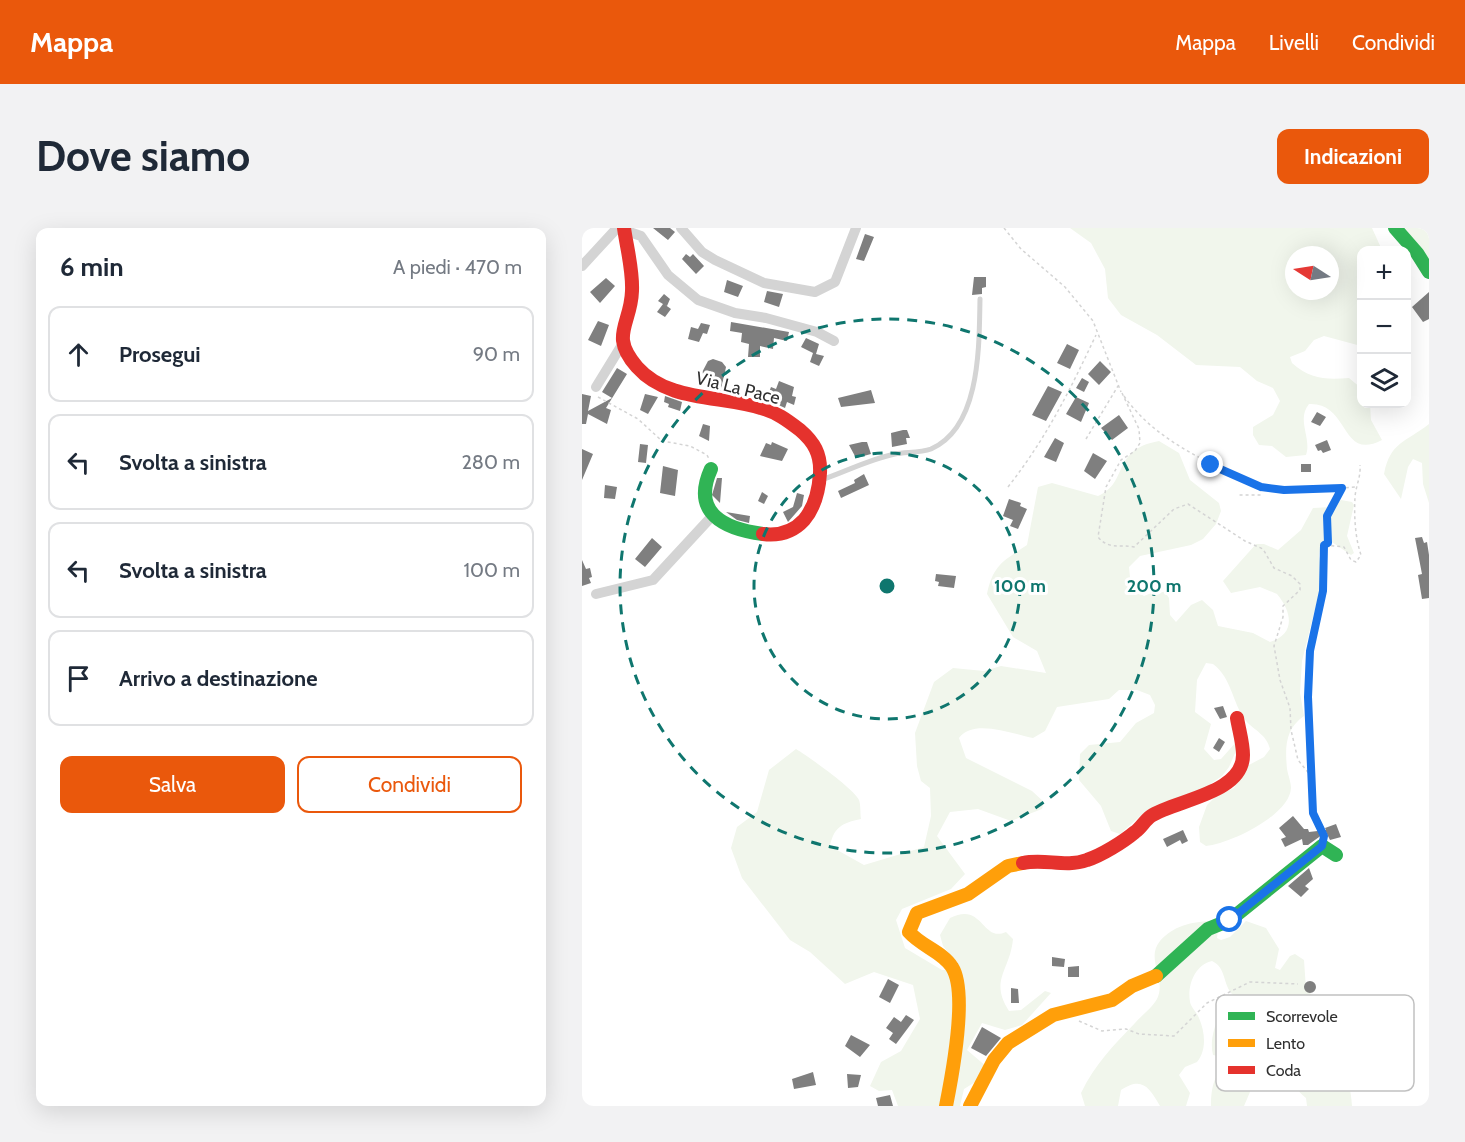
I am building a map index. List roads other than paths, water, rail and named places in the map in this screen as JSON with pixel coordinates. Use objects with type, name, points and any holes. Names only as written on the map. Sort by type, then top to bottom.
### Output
[{"type":"street","points":[[582,266],[621,228]]},
{"type":"street","points":[[621,228],[641,236],[668,275],[698,300],[735,314],[766,318],[817,332],[834,341]]},
{"type":"street","points":[[596,387],[623,343],[620,334],[622,322],[630,308],[632,272],[621,228]]},
{"type":"street","points":[[681,228],[702,252],[733,269],[764,283],[815,292],[835,282],[856,228]]},
{"type":"street","points":[[1395,228],[1417,253],[1429,272]]},
{"type":"street","name":"Via La Pace","points":[[623,343],[635,366],[646,376],[681,393],[757,408],[780,415],[809,437],[818,451],[820,481],[817,496],[808,514],[797,526],[778,535],[736,532],[705,503],[702,494],[711,469]]},
{"type":"street","points":[[596,594],[653,580],[714,513]]},
{"type":"street","points":[[946,1106],[956,1038],[959,987],[952,966],[927,951],[909,932],[917,913],[968,894],[1008,866],[1030,861],[1067,866],[1089,860],[1137,832],[1149,817],[1162,808],[1189,802],[1222,786],[1233,777],[1243,756],[1237,718]]},
{"type":"street","points":[[970,1106],[994,1060],[1008,1042],[1034,1024],[1062,1013],[1112,1000],[1132,986],[1154,977],[1208,929],[1230,920],[1322,846],[1336,855]]},
{"type":"lane","points":[[820,481],[893,454],[929,450],[944,441],[960,422],[972,391],[979,352],[980,299]]}]
